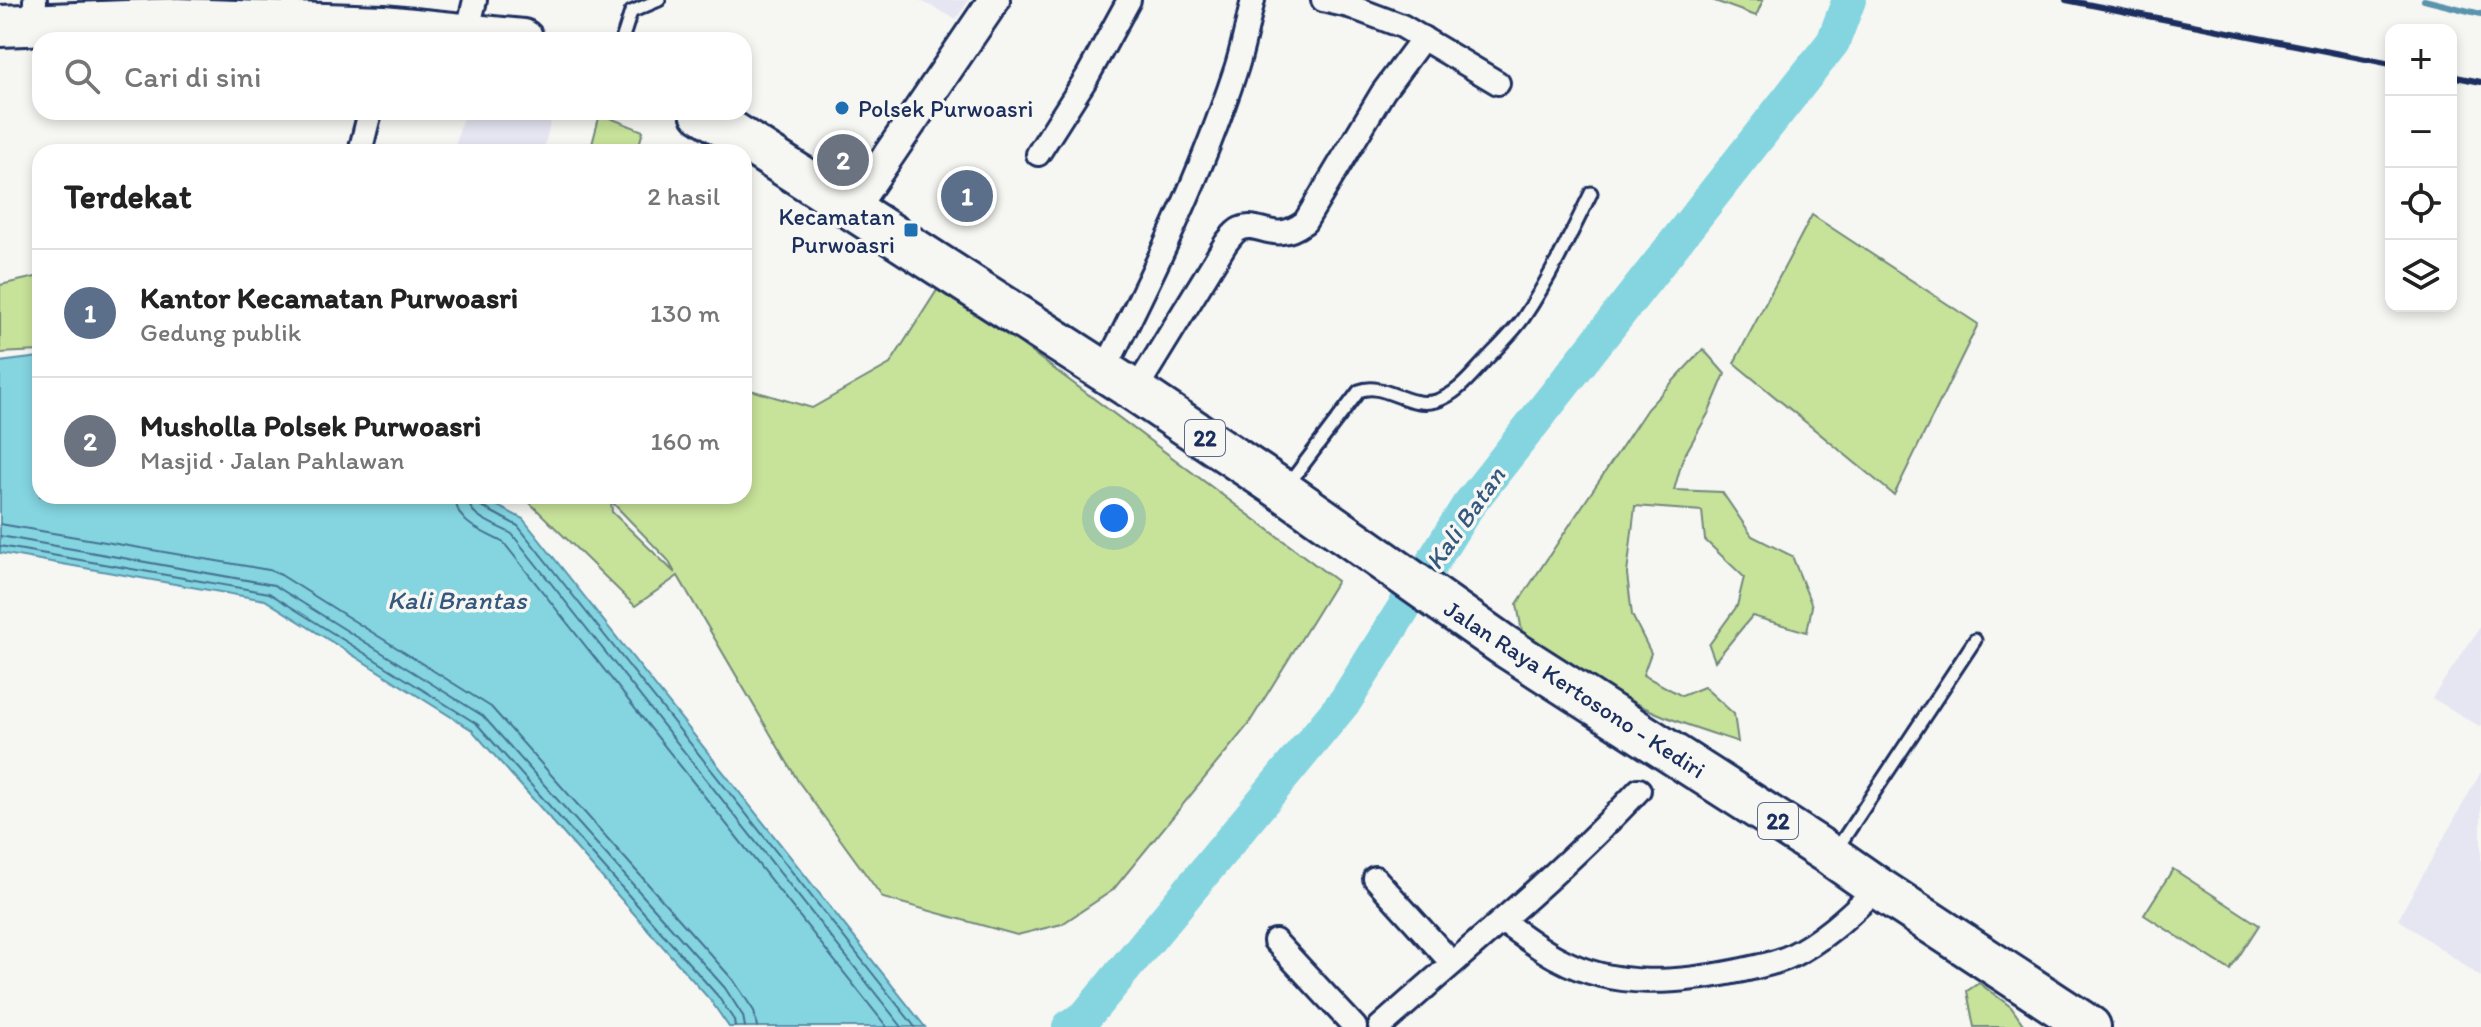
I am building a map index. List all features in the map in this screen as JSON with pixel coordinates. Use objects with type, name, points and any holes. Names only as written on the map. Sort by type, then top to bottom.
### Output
[{"type":"highway","points":[[23,17],[178,19],[367,32]]},
{"type":"highway","points":[[388,32],[471,17],[505,32]]},
{"type":"highway","name":"Jalan Raya Kertosono - Kediri","points":[[713,120],[751,144]]},
{"type":"highway","name":"Jalan Raya Kertosono - Kediri","points":[[752,145],[1119,381],[1465,617],[1674,756],[1832,856],[2084,1025]]},
{"type":"main road","points":[[852,209],[994,0]]},
{"type":"street","points":[[1038,154],[1087,77],[1129,0]]},
{"type":"street","points":[[1119,381],[1148,282],[1215,129],[1236,69],[1253,0]]},
{"type":"street","points":[[1323,0],[1349,6],[1402,26],[1498,83]]},
{"type":"street","points":[[1119,381],[1236,232],[1244,227],[1280,233],[1291,231],[1305,222],[1383,92],[1423,38]]},
{"type":"street","points":[[362,144],[368,120]]},
{"type":"street","points":[[1380,1027],[1503,922],[1615,817],[1639,790]]},
{"type":"street","points":[[1375,878],[1452,963]]},
{"type":"street","points":[[1503,922],[1559,959],[1583,968],[1625,980],[1676,980],[1756,967],[1790,956],[1838,926],[1878,888]]},
{"type":"street","points":[[1275,941],[1355,1027]]},
{"type":"lane","points":[[625,32],[631,12],[659,0]]},
{"type":"lane","points":[[1284,491],[1359,391],[1378,389],[1409,401],[1432,402],[1463,385],[1522,320],[1591,193]]},
{"type":"lane","points":[[1832,856],[1975,640]]},
{"type":"shaded area","points":[[919,0],[969,0],[956,19]]},
{"type":"shaded area","points":[[462,120],[551,120],[545,144],[456,144]]},
{"type":"shaded area","points":[[2481,626],[2481,727],[2432,698]]},
{"type":"shaded area","points":[[2481,772],[2481,977],[2398,919]]},
{"type":"green space","points":[[1712,0],[1763,0],[1756,16]]},
{"type":"green space","points":[[598,120],[615,120],[643,131],[639,144],[592,144]]},
{"type":"green space","points":[[1812,215],[1978,324],[1894,495],[1734,363]]},
{"type":"green space","points":[[32,278],[32,351],[0,353],[0,285]]},
{"type":"green space","points":[[941,284],[1337,581],[1248,725],[1113,890],[1062,924],[1017,935],[883,898],[798,781],[678,576],[635,606],[531,504],[611,504],[612,512],[675,573],[668,560],[614,504],[752,504],[752,390],[812,408],[890,364]]},
{"type":"green space","points":[[1703,349],[1725,374],[1709,412],[1683,458],[1674,490],[1722,492],[1752,536],[1792,556],[1812,606],[1807,632],[1752,616],[1715,661],[1709,645],[1737,606],[1744,577],[1705,540],[1702,511],[1635,506],[1627,574],[1632,615],[1651,653],[1643,675],[1682,696],[1704,687],[1734,714],[1738,742],[1658,714],[1590,678],[1522,632],[1517,604],[1647,409]]},
{"type":"green space","points":[[2173,869],[2259,925],[2230,970],[2144,915]]},
{"type":"green space","points":[[1979,983],[2011,1007],[2025,1027],[1974,1027],[1967,991]]},
{"type":"water","name":"Kali Brantas","points":[[32,358],[32,504],[494,504],[523,519],[925,1027],[729,1027],[711,1001],[472,730],[265,600],[0,553],[0,362]]},
{"type":"waterway","name":"Kali Batan","points":[[1069,1027],[1085,1017],[1346,700],[1467,507],[1833,42],[1849,0]]},
{"type":"waterway","points":[[2424,0],[2481,14]]},
{"type":"railway","points":[[2066,0],[2385,63]]},
{"type":"railway","points":[[2457,77],[2481,82]]},
{"type":"place","name":"Polsek Purwoasri","points":[[842,108]]},
{"type":"place","name":"Musholla Polsek Purwoasri","points":[[843,160]]},
{"type":"place","name":"Kantor Kecamatan Purwoasri","points":[[967,196]]},
{"type":"place","name":"Kecamatan Purwoasri","points":[[911,230]]}]
